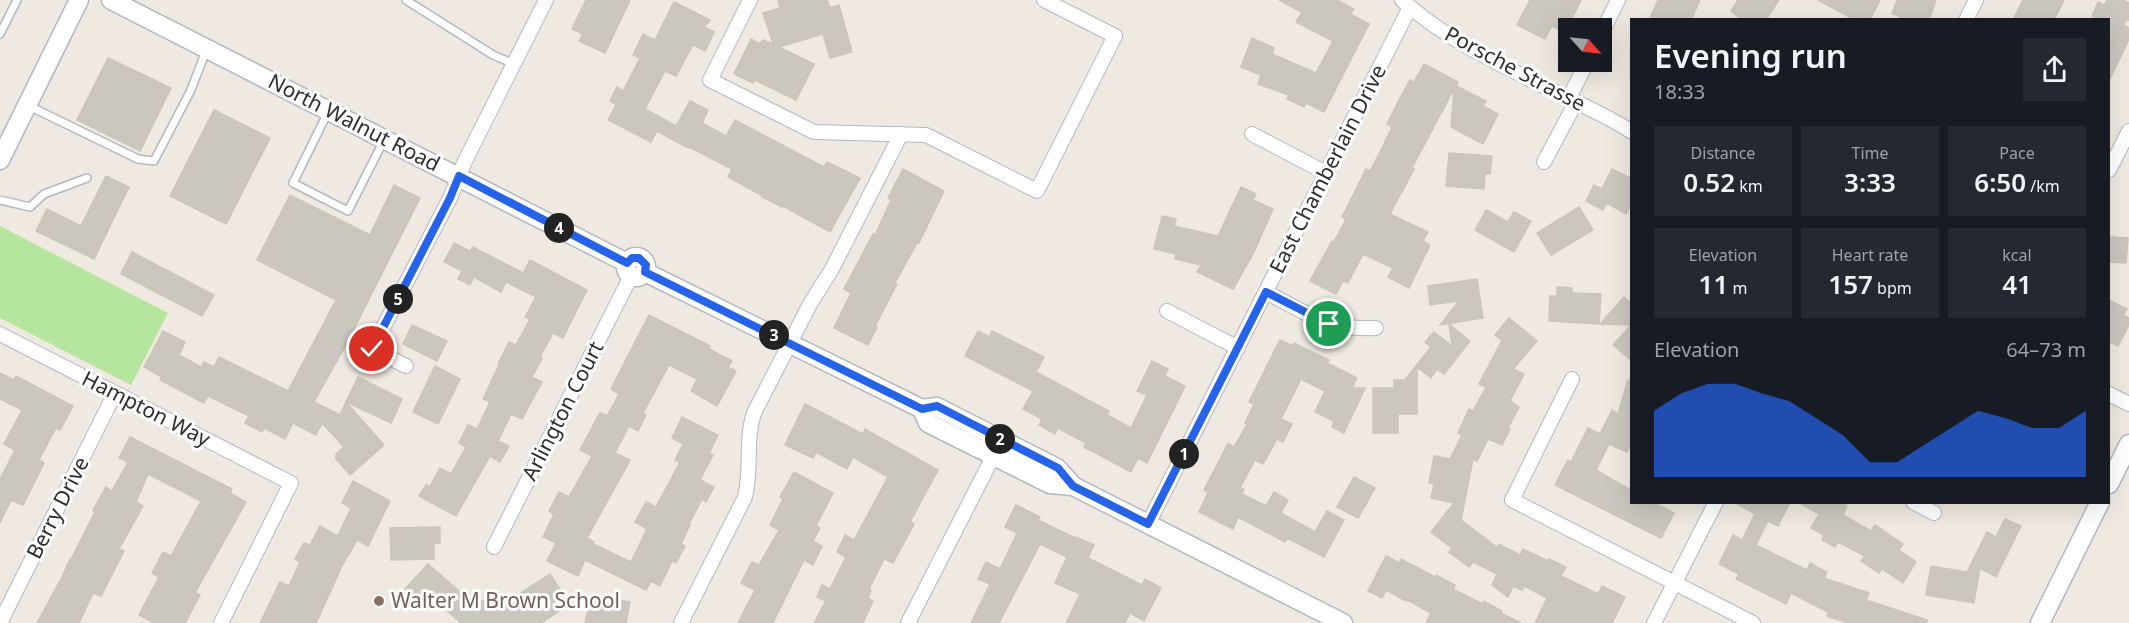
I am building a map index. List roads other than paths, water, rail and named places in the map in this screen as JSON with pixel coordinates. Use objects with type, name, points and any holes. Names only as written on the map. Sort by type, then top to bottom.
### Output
[{"type":"street","points":[[0,160],[79,0]]},
{"type":"street","name":"North Walnut Road","points":[[111,0],[459,176],[634,270],[790,342],[922,409],[928,423],[997,448],[1050,484],[1073,486],[1343,623]]},
{"type":"street","points":[[406,366],[372,349],[450,198],[546,0]]},
{"type":"street","points":[[750,0],[710,80],[814,132],[926,135],[1037,191],[1115,36],[1044,0]]},
{"type":"street","points":[[1609,18],[1618,0]]},
{"type":"street","points":[[1967,18],[1976,0]]},
{"type":"street","name":"Porsche Strasse","points":[[1406,3],[1460,42],[1630,131]]},
{"type":"street","name":"East Chamberlain Drive","points":[[1148,524],[1326,173],[1406,3]]},
{"type":"street","points":[[1544,162],[1583,72]]},
{"type":"street","points":[[2110,168],[2129,131]]},
{"type":"street","points":[[681,623],[742,505],[749,480],[751,422],[790,342],[832,269],[901,134]]},
{"type":"street","points":[[1252,134],[1326,173]]},
{"type":"street","name":"Arlington Court","points":[[494,547],[634,270]]},
{"type":"street","points":[[1266,292],[1329,324],[1352,329],[1376,328]]},
{"type":"street","points":[[1167,311],[1238,348]]},
{"type":"street","name":"Hampton Way","points":[[0,334],[291,483],[220,623]]},
{"type":"street","points":[[1572,379],[1512,500],[1753,623]]},
{"type":"street","name":"Berry Drive","points":[[0,623],[115,393]]},
{"type":"street","points":[[2110,394],[2129,404]]},
{"type":"street","points":[[2110,482],[2129,444]]},
{"type":"street","points":[[908,623],[997,448]]},
{"type":"street","points":[[1654,623],[1715,504]]},
{"type":"street","points":[[1917,504],[1934,513]]},
{"type":"street","points":[[2040,623],[2099,504]]},
{"type":"lane","points":[[406,0],[493,54],[514,64]]},
{"type":"lane","points":[[0,34],[15,1]]},
{"type":"lane","points":[[27,105],[138,159],[154,161],[190,92],[207,48]]},
{"type":"lane","points":[[329,110],[293,183],[348,211],[384,138]]},
{"type":"lane","points":[[0,200],[30,207],[44,194],[87,178]]},
{"type":"place","name":"Walter M Brown School","points":[[379,601]]}]
